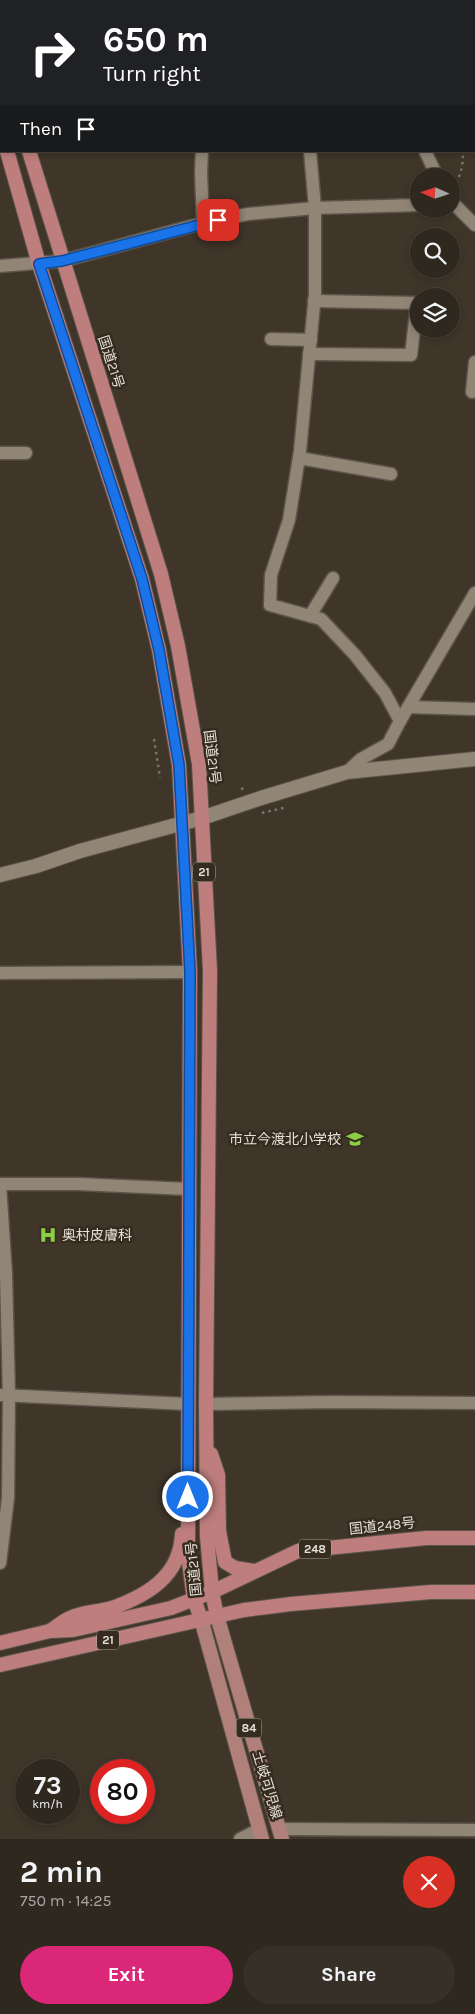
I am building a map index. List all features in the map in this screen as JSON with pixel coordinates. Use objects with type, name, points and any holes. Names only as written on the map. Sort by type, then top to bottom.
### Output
[{"type":"highway","name":"国道21号","points":[[31,154],[62,261],[161,574],[178,646],[199,764],[210,971],[206,1404],[207,1536],[212,1592],[217,1616]]},
{"type":"highway","name":"国道21号","points":[[0,1643],[50,1631],[73,1630],[171,1608],[194,1600],[188,1555],[187,1404],[190,972],[179,765],[159,650],[142,579],[5,164]]},
{"type":"highway","points":[[207,1444],[218,1475],[219,1531],[225,1562],[235,1568],[254,1571]]},
{"type":"highway","points":[[50,1631],[69,1618],[112,1608],[145,1592],[165,1579],[176,1563],[182,1542],[184,1468],[188,1458]]},
{"type":"highway","name":"国道248号","points":[[212,1592],[298,1551],[426,1538],[475,1538]]},
{"type":"highway","name":"21","points":[[201,1619],[194,1600],[212,1592]]},
{"type":"highway","points":[[217,1616],[244,1610],[291,1604],[431,1592],[475,1592]]},
{"type":"highway","name":"21","points":[[0,1665],[217,1616]]},
{"type":"main road","name":"土岐可児線","points":[[217,1616],[281,1834]]},
{"type":"main road","name":"土岐可児線","points":[[201,1619],[261,1834]]},
{"type":"street","points":[[202,152],[203,223]]},
{"type":"street","points":[[310,152],[315,208],[314,301],[311,340],[299,458],[289,520],[271,575],[270,605],[321,619],[355,654],[385,693],[400,721]]},
{"type":"street","points":[[426,152],[433,168]]},
{"type":"street","points":[[0,266],[62,261],[203,223],[248,214],[315,208],[410,205]]},
{"type":"street","points":[[460,211],[475,225]]},
{"type":"street","points":[[309,354],[412,354],[416,303],[314,301]]},
{"type":"street","points":[[272,339],[311,340]]},
{"type":"street","points":[[472,392],[475,362]]},
{"type":"street","points":[[0,453],[26,453]]},
{"type":"street","points":[[299,458],[391,474]]},
{"type":"street","points":[[310,616],[333,578]]},
{"type":"street","points":[[347,772],[361,759],[388,744],[475,594]]},
{"type":"street","points":[[408,707],[475,710]]},
{"type":"street","points":[[0,875],[202,818],[347,772],[468,760]]},
{"type":"street","points":[[0,973],[190,972]]},
{"type":"street","points":[[0,1563],[8,1498],[5,1396],[6,1274],[0,1184],[78,1184],[188,1190]]},
{"type":"street","points":[[5,1396],[187,1404]]},
{"type":"street","points":[[206,1404],[330,1402],[475,1404]]},
{"type":"street","points":[[281,1834],[438,1834],[475,1830]]},
{"type":"street","points":[[240,1839],[261,1834]]},
{"type":"path","points":[[460,174],[463,166],[463,152]]},
{"type":"path","points":[[154,739],[160,778]]},
{"type":"path","points":[[255,814],[287,807]]},
{"type":"place","name":"市立今渡北小学校","points":[[355,1139]]},
{"type":"place","name":"奥村皮膚科","points":[[48,1235]]},
{"type":"route","points":[[188,1497],[190,972],[179,765],[159,650],[142,579],[39,264],[62,261],[218,220]]}]
